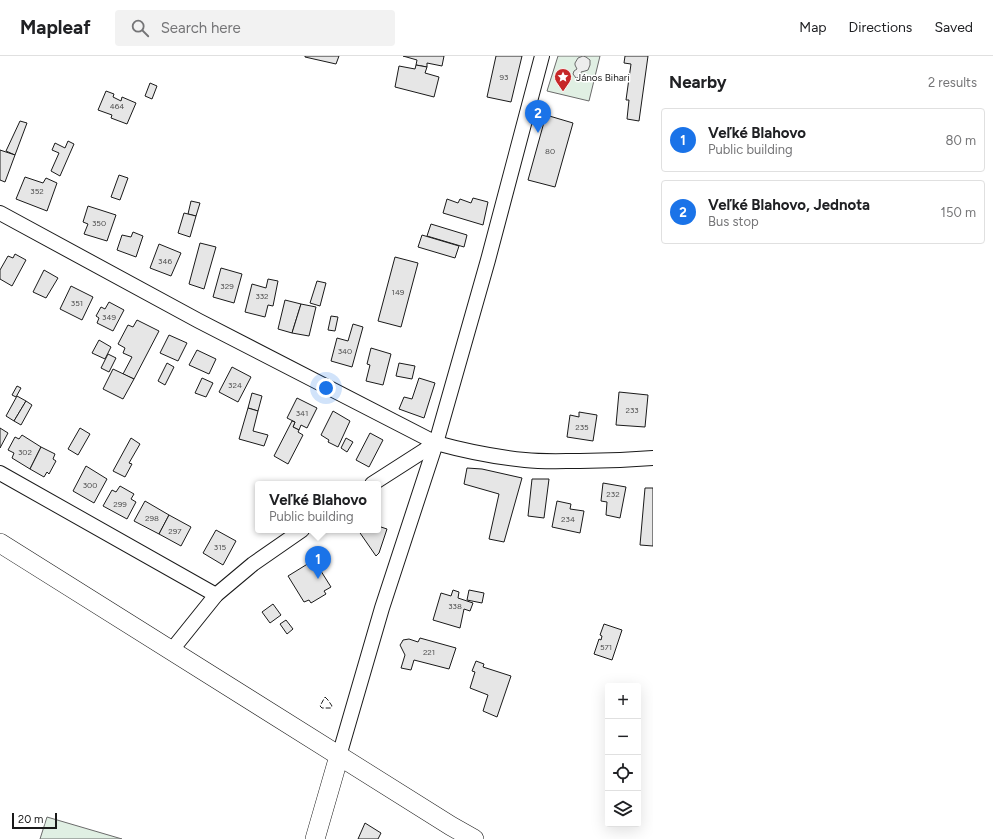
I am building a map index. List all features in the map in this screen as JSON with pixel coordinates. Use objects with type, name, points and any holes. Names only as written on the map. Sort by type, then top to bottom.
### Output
[{"type":"main road","points":[[0,543],[450,826],[474,839]]},
{"type":"main road","points":[[315,839],[339,756]]},
{"type":"street","points":[[339,756],[382,608],[436,443],[488,260],[542,56]]},
{"type":"street","points":[[0,213],[199,321],[436,443],[471,452],[526,460],[591,461],[653,458]]},
{"type":"street","points":[[377,481],[436,443]]},
{"type":"street","points":[[0,473],[216,595]]},
{"type":"street","points":[[171,651],[216,595],[253,564],[298,533]]},
{"type":"green space","points":[[558,56],[600,56],[589,101],[547,91]]},
{"type":"green space","points":[[47,817],[122,839],[40,839]]},
{"type":"shaded area","points":[[583,56],[590,60],[590,65],[588,70],[581,72],[580,77],[576,78],[573,74],[577,69],[575,63],[578,58]]},
{"type":"building","points":[[305,56],[339,56],[336,64]]},
{"type":"building","points":[[403,56],[444,56],[442,66],[427,63],[427,67],[416,65],[417,60]]},
{"type":"building","points":[[496,56],[522,56],[511,102],[487,97]]},
{"type":"building","points":[[625,56],[648,56],[639,121],[627,119],[629,100],[626,100],[631,64],[624,63]]},
{"type":"building","points":[[416,65],[427,67],[425,73],[439,77],[434,97],[395,87],[399,66],[415,69]]},
{"type":"building","points":[[150,83],[157,86],[152,99],[145,96]]},
{"type":"building","points":[[106,91],[114,94],[113,97],[121,101],[122,97],[136,103],[127,124],[111,118],[112,115],[98,110]]},
{"type":"building","points":[[546,115],[573,123],[555,187],[528,180]]},
{"type":"building","points":[[20,121],[27,123],[15,155],[6,151]]},
{"type":"building","points":[[68,141],[74,144],[60,176],[51,171],[59,153],[52,150],[55,143],[65,148]]},
{"type":"building","points":[[0,150],[15,155],[5,182],[0,180]]},
{"type":"building","points":[[119,175],[128,178],[120,200],[111,197]]},
{"type":"building","points":[[25,177],[43,183],[46,178],[57,183],[47,211],[16,199]]},
{"type":"building","points":[[473,198],[488,202],[483,225],[443,213],[447,199],[458,203],[460,199],[471,203]]},
{"type":"building","points":[[191,201],[200,203],[196,216],[188,214]]},
{"type":"building","points":[[88,206],[116,215],[107,241],[84,234],[88,224],[83,222]]},
{"type":"building","points":[[184,213],[196,216],[190,237],[178,233]]},
{"type":"building","points":[[431,224],[467,235],[464,247],[427,236]]},
{"type":"building","points":[[133,232],[143,236],[136,257],[117,250],[122,235],[131,237]]},
{"type":"building","points":[[422,235],[459,246],[455,258],[418,247]]},
{"type":"building","points":[[200,243],[216,247],[204,289],[189,284]]},
{"type":"building","points":[[159,244],[181,253],[171,276],[150,268]]},
{"type":"building","points":[[15,254],[26,260],[12,286],[0,279],[0,270],[8,256],[13,258]]},
{"type":"building","points":[[395,257],[418,263],[401,327],[378,321]]},
{"type":"building","points":[[221,268],[242,274],[234,303],[213,297]]},
{"type":"building","points":[[44,270],[58,278],[46,298],[33,292]]},
{"type":"building","points":[[268,279],[278,281],[273,306],[268,305],[265,317],[245,312],[252,284],[266,288]]},
{"type":"building","points":[[317,281],[326,283],[320,306],[310,303]]},
{"type":"building","points":[[71,286],[93,297],[82,320],[60,309]]},
{"type":"building","points":[[285,300],[301,304],[292,333],[278,329]]},
{"type":"building","points":[[109,302],[124,310],[113,331],[97,323],[99,318],[96,316],[101,307],[105,309]]},
{"type":"building","points":[[301,304],[316,307],[309,336],[292,333]]},
{"type":"building","points":[[331,316],[338,317],[335,331],[328,330]]},
{"type":"building","points":[[137,320],[159,331],[134,379],[123,374],[132,357],[123,353],[125,348],[118,344],[128,325],[133,327]]},
{"type":"building","points":[[353,324],[363,327],[352,367],[331,361],[337,338],[348,341]]},
{"type":"building","points":[[169,335],[187,343],[178,361],[160,353]]},
{"type":"building","points":[[99,340],[111,347],[105,359],[92,353]]},
{"type":"building","points":[[371,348],[391,354],[383,385],[366,381],[370,365],[367,364]]},
{"type":"building","points":[[197,350],[216,359],[209,374],[189,365]]},
{"type":"building","points":[[108,354],[116,358],[109,372],[101,368]]},
{"type":"building","points":[[167,363],[174,367],[165,385],[158,381]]},
{"type":"building","points":[[399,363],[415,366],[412,379],[396,376]]},
{"type":"building","points":[[232,367],[251,377],[238,402],[219,392]]},
{"type":"building","points":[[113,369],[134,379],[123,399],[103,389]]},
{"type":"building","points":[[202,378],[213,383],[206,397],[195,393]]},
{"type":"building","points":[[419,378],[435,383],[424,418],[399,409],[404,397],[412,399]]},
{"type":"building","points":[[17,386],[21,388],[16,397],[12,395]]},
{"type":"building","points":[[619,392],[648,395],[645,427],[616,425]]},
{"type":"building","points":[[252,393],[262,396],[258,411],[248,408]]},
{"type":"building","points":[[17,396],[26,401],[14,421],[6,416]]},
{"type":"building","points":[[297,398],[317,408],[307,428],[301,425],[299,430],[293,427],[295,422],[287,418]]},
{"type":"building","points":[[26,401],[32,405],[21,425],[14,421]]},
{"type":"building","points":[[248,408],[258,411],[253,431],[268,435],[264,446],[239,439]]},
{"type":"building","points":[[333,411],[350,421],[338,447],[328,442],[329,440],[321,435]]},
{"type":"building","points":[[579,412],[597,415],[593,441],[567,437],[570,415],[579,417]]},
{"type":"building","points":[[292,421],[295,422],[293,427],[299,430],[298,432],[303,435],[288,464],[274,456]]},
{"type":"building","points":[[0,428],[8,433],[0,448]]},
{"type":"building","points":[[80,428],[90,434],[78,455],[68,449]]},
{"type":"building","points":[[370,433],[383,440],[369,467],[356,460]]},
{"type":"building","points":[[22,435],[41,447],[30,469],[12,458],[14,453],[8,450],[15,437],[19,439]]},
{"type":"building","points":[[131,438],[140,444],[129,463],[132,464],[125,477],[113,471]]},
{"type":"building","points":[[346,438],[353,442],[347,452],[341,448]]},
{"type":"building","points":[[41,447],[55,454],[53,459],[56,461],[49,474],[47,472],[44,477],[30,469]]},
{"type":"building","points":[[86,466],[107,479],[94,503],[73,491]]},
{"type":"building","points":[[467,468],[482,469],[522,478],[504,542],[489,539],[499,494],[464,484]]},
{"type":"building","points":[[532,479],[549,479],[544,518],[528,516]]},
{"type":"building","points":[[603,483],[626,487],[620,518],[606,515],[607,502],[601,501]]},
{"type":"building","points":[[120,486],[134,494],[131,499],[136,502],[127,519],[103,506],[112,490],[116,492]]},
{"type":"building","points":[[645,488],[653,488],[653,546],[640,545]]},
{"type":"building","points":[[145,501],[169,515],[159,534],[134,521]]},
{"type":"building","points":[[557,501],[571,504],[570,509],[584,511],[580,533],[552,527]]},
{"type":"building","points":[[169,515],[191,527],[181,546],[159,534]]},
{"type":"building","points":[[381,527],[387,529],[379,553],[376,556],[360,533],[381,533]]},
{"type":"building","points":[[216,530],[236,541],[223,565],[203,553]]},
{"type":"building","points":[[314,560],[331,587],[324,591],[326,594],[311,603],[309,600],[304,602],[288,576]]},
{"type":"building","points":[[453,590],[459,592],[458,598],[473,603],[470,611],[464,609],[460,628],[433,620],[441,593],[451,596]]},
{"type":"building","points":[[469,590],[484,593],[482,603],[467,600]]},
{"type":"building","points":[[273,604],[281,615],[270,623],[262,612]]},
{"type":"building","points":[[286,620],[293,629],[287,634],[280,624]]},
{"type":"building","points":[[604,624],[622,630],[612,660],[594,654],[599,639],[601,640],[602,636],[600,635]]},
{"type":"building","points":[[420,638],[456,648],[449,669],[414,660],[411,670],[401,668],[405,655],[400,645],[403,640],[409,639],[418,642]]},
{"type":"building","points":[[476,661],[484,664],[483,667],[511,676],[497,717],[483,711],[488,695],[470,688],[475,672],[472,671]]},
{"type":"building","points":[[365,823],[381,833],[378,839],[358,839]]},
{"type":"fence","points":[[325,697],[332,706],[331,708],[322,708],[320,706],[325,697]]},
{"type":"place","name":"János Bihari","points":[[563,92]]},
{"type":"place","name":"Veľké Blahovo, Jednota","points":[[538,133]]},
{"type":"place","name":"Veľké Blahovo","points":[[318,579]]}]
